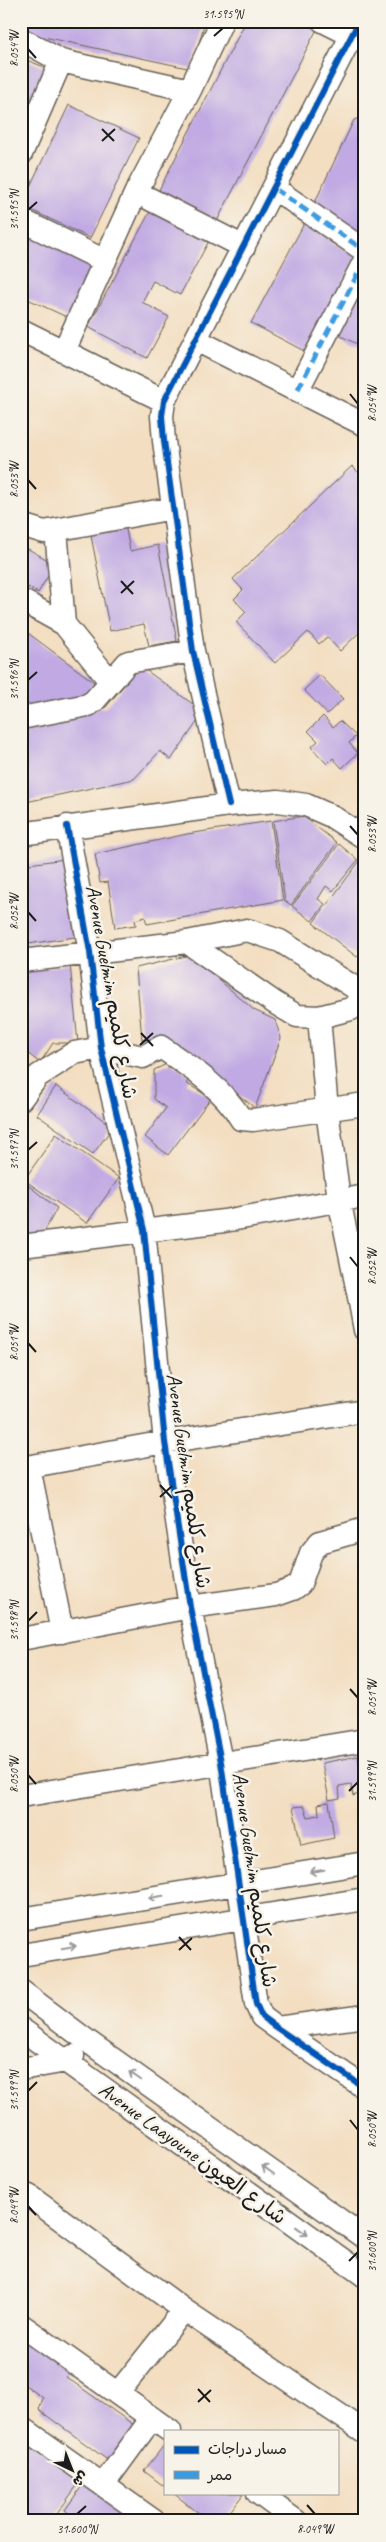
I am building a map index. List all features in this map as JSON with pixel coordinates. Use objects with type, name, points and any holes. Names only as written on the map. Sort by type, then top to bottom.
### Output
[{"type":"street","points":[[64,351],[136,192],[190,90],[222,21]]},
{"type":"street","points":[[230,805],[193,651],[162,416],[164,401],[244,246],[359,33],[323,21]]},
{"type":"street","points":[[21,39],[61,61],[190,90]]},
{"type":"street","points":[[21,154],[61,61]]},
{"type":"street","points":[[275,189],[364,259],[298,389]]},
{"type":"street","points":[[136,192],[244,246]]},
{"type":"street","points":[[21,220],[104,261]]},
{"type":"street","points":[[21,330],[164,401]]},
{"type":"street","points":[[196,340],[298,389],[365,424]]},
{"type":"street","points":[[21,525],[44,532],[173,508]]},
{"type":"street","points":[[56,530],[64,624]]},
{"type":"street","points":[[21,600],[64,624],[110,681]]},
{"type":"street","points":[[21,718],[88,705],[94,701],[128,662],[193,651]]},
{"type":"street","points":[[21,834],[67,826],[230,805],[278,801],[306,805],[363,833]]},
{"type":"street","name":"Avenue Guelmim شارع كلميم","points":[[67,826],[90,952],[101,1048],[144,1230],[165,1442],[190,1607],[222,1762],[237,1884],[256,2004],[262,2016],[277,2028],[365,2088]]},
{"type":"street","points":[[21,961],[187,942],[247,930],[262,933],[280,941],[365,994]]},
{"type":"street","points":[[187,942],[297,1016],[319,1017],[351,1009],[365,998]]},
{"type":"street","points":[[319,1017],[327,1110],[339,1199],[362,1296],[365,1330]]},
{"type":"street","points":[[21,1099],[38,1076],[74,1053],[101,1048],[143,1056],[161,1047],[198,1073],[236,1109],[241,1119],[253,1120],[365,1104]]},
{"type":"street","points":[[21,1246],[224,1221],[339,1199],[365,1196]]},
{"type":"street","points":[[62,1632],[25,1467],[165,1442],[365,1411]]},
{"type":"street","points":[[21,1639],[190,1607],[276,1595],[293,1589],[300,1584],[311,1553],[320,1542],[365,1529]]},
{"type":"street","points":[[21,1796],[365,1740]]},
{"type":"street","points":[[21,1919],[365,1863]]},
{"type":"street","points":[[21,1955],[365,1899]]},
{"type":"street","name":"Avenue Laayoune شارع العيون","points":[[21,1991],[90,2043],[365,2238]]},
{"type":"street","points":[[277,2028],[365,2016]]},
{"type":"street","name":"Avenue Laayoune شارع العيون","points":[[21,2029],[365,2276]]},
{"type":"street","points":[[21,2069],[66,2061],[90,2043]]},
{"type":"street","points":[[21,2193],[29,2196],[93,2241],[184,2310],[365,2432]]},
{"type":"street","points":[[118,2393],[184,2310]]},
{"type":"street","points":[[21,2325],[169,2430]]},
{"type":"street","points":[[103,2485],[152,2418]]},
{"type":"street","points":[[21,2427],[154,2521]]},
{"type":"street","points":[[259,2494],[296,2521]]},
{"type":"building","points":[[21,21],[205,21],[192,69],[21,32]]},
{"type":"building","points":[[246,21],[292,21],[317,29],[217,221],[159,190]]},
{"type":"building","points":[[21,58],[47,68],[21,136]]},
{"type":"building","points":[[69,105],[139,138],[90,238],[21,205]]},
{"type":"building","points":[[365,116],[365,238],[314,204],[354,120]]},
{"type":"building","points":[[153,206],[211,237],[180,295],[153,281],[142,302],[169,317],[147,358],[88,327]]},
{"type":"building","points":[[306,220],[334,235],[330,242],[357,256],[306,352],[251,323]]},
{"type":"building","points":[[21,226],[98,261],[71,319],[21,296]]},
{"type":"building","points":[[365,286],[365,348],[339,335]]},
{"type":"building","points":[[352,466],[365,479],[365,627],[340,651],[327,637],[319,644],[308,632],[275,663],[236,622],[246,612],[234,599],[243,590],[233,579]]},
{"type":"building","points":[[125,524],[130,551],[158,545],[177,641],[149,646],[144,624],[110,631],[90,531]]},
{"type":"building","points":[[21,545],[55,564],[38,593],[21,583]]},
{"type":"building","points":[[21,628],[94,682],[83,699],[21,711]]},
{"type":"building","points":[[140,666],[204,712],[171,760],[160,751],[134,779],[21,803],[21,726],[106,707]]},
{"type":"building","points":[[320,675],[343,699],[327,714],[304,690]]},
{"type":"building","points":[[323,716],[333,727],[340,721],[356,736],[349,743],[358,753],[342,768],[333,758],[327,764],[311,747],[318,741],[308,731]]},
{"type":"building","points":[[303,816],[337,843],[291,905],[285,901],[273,821]]},
{"type":"building","points":[[271,821],[283,900],[147,924],[145,917],[135,920],[136,925],[115,928],[108,882],[100,883],[95,854],[187,834]]},
{"type":"building","points":[[339,844],[358,860],[333,891],[326,886],[318,899],[325,904],[312,921],[292,906]]},
{"type":"building","points":[[65,859],[75,937],[21,945],[21,865]]},
{"type":"building","points":[[359,862],[365,866],[365,947],[357,957],[313,923]]},
{"type":"building","points":[[190,955],[254,1010],[275,1020],[281,1038],[255,1108],[178,1046],[160,1038],[142,1040],[136,968]]},
{"type":"building","points":[[70,964],[78,1043],[53,1043],[40,1063],[21,1048],[21,972]]},
{"type":"building","points":[[171,1062],[191,1077],[186,1083],[211,1098],[168,1155],[145,1137],[166,1108],[154,1099],[154,1070]]},
{"type":"building","points":[[56,1086],[113,1127],[93,1154],[37,1115]]},
{"type":"building","points":[[56,1134],[119,1178],[87,1223],[24,1180]]},
{"type":"building","points":[[21,1180],[57,1208],[42,1236],[21,1239]]},
{"type":"building","points":[[358,1756],[364,1792],[353,1796],[351,1784],[339,1786],[340,1798],[329,1800],[322,1763]]},
{"type":"building","points":[[329,1802],[334,1838],[301,1845],[293,1807],[304,1806],[308,1817],[319,1815],[318,1804]]},
{"type":"building","points":[[21,2332],[69,2367],[66,2377],[138,2428],[113,2464],[39,2410],[43,2398],[21,2382]]},
{"type":"building","points":[[21,2437],[81,2480],[52,2521],[21,2521]]},
{"type":"building","points":[[164,2445],[164,2486],[144,2471]]},
{"type":"building","points":[[87,2479],[143,2521],[79,2521],[65,2510]]},
{"type":"building","points":[[174,2494],[243,2494],[223,2521],[209,2521]]},
{"type":"marked path","points":[[275,189],[365,251]]},
{"type":"marked path","points":[[298,389],[365,260]]},
{"type":"cycle path","points":[[229,805],[193,651],[164,441],[162,416],[164,401],[359,21]]},
{"type":"cycle path","points":[[67,826],[90,952],[101,1048],[144,1230],[165,1442],[190,1607],[221,1762],[256,2004],[262,2017],[365,2088]]}]
